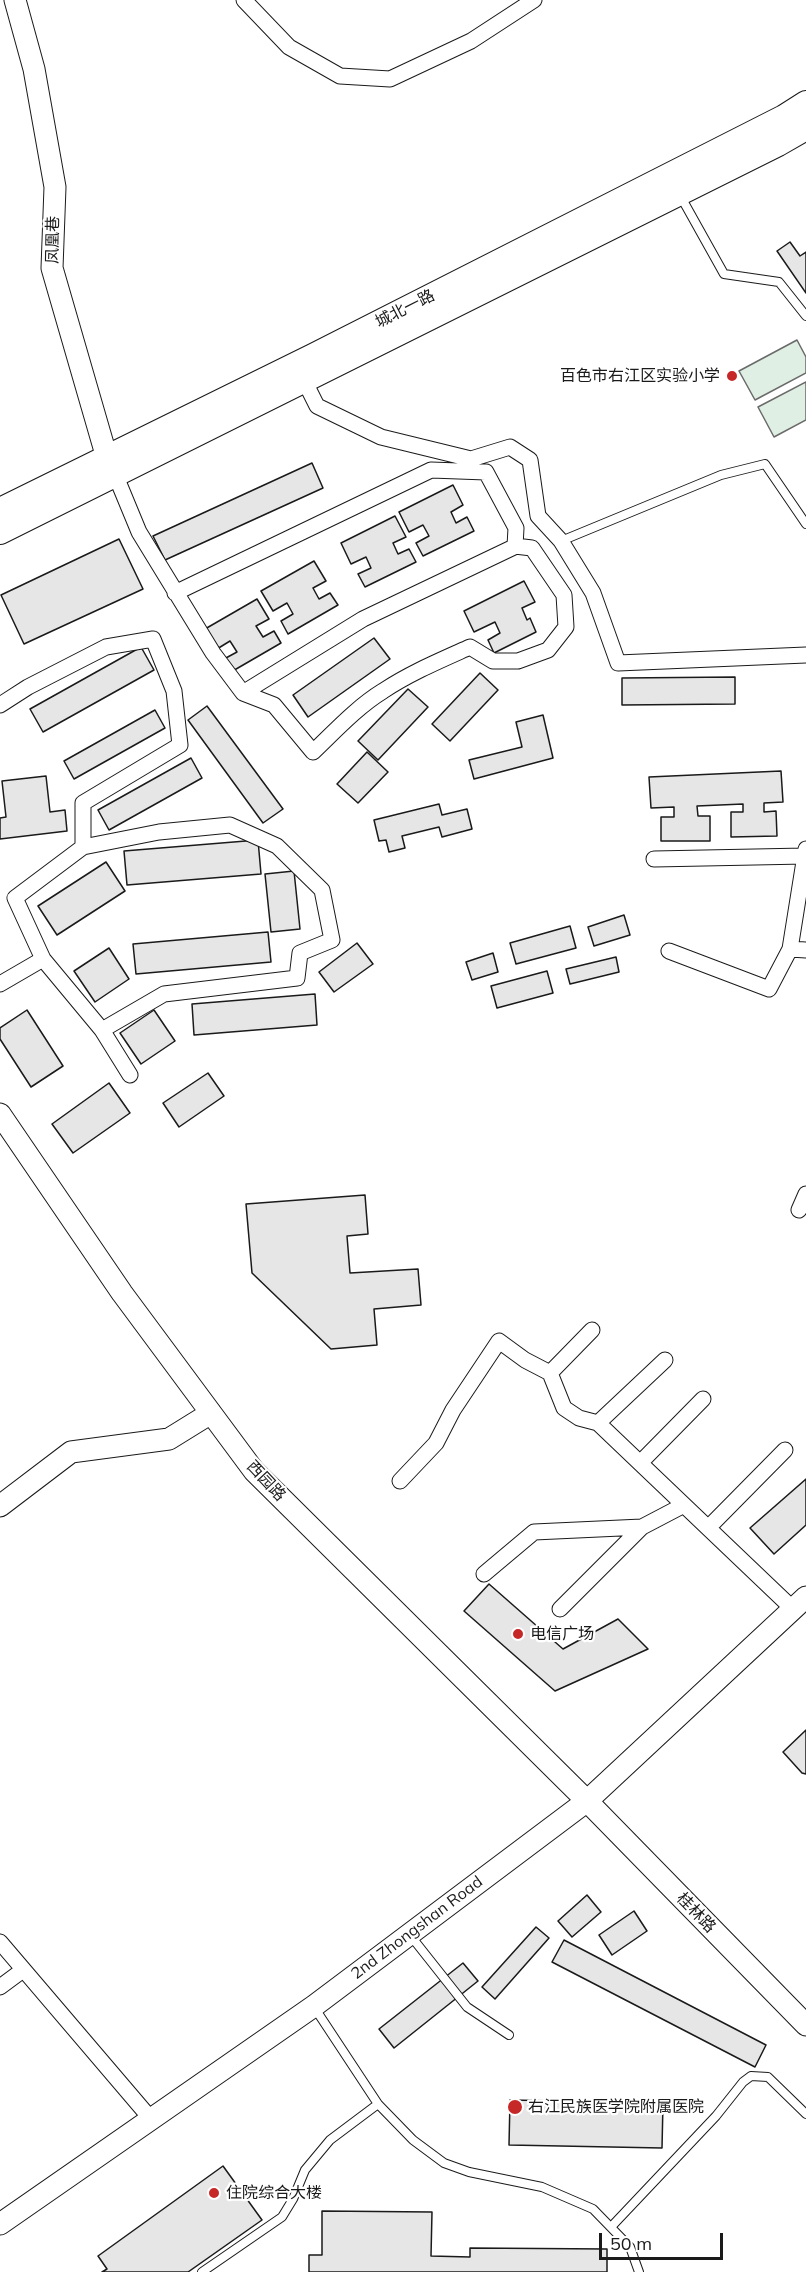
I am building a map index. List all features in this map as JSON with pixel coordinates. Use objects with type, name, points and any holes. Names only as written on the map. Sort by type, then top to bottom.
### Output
[{"type":"main road","name":"城北一路","points":[[0,532],[111,466],[784,117],[806,103]]},
{"type":"main road","name":"城北一路","points":[[0,510],[111,466],[304,380],[806,128]]},
{"type":"street","name":"凤凰巷","points":[[15,0],[34,69],[55,187],[52,268],[111,466]]},
{"type":"street","points":[[244,0],[289,47],[340,76],[390,79],[471,41],[534,0]]},
{"type":"street","points":[[304,380],[317,406],[381,437],[471,459],[510,447],[530,460],[538,516],[561,541],[594,593],[618,663],[806,655]]},
{"type":"street","points":[[111,466],[139,532],[213,653],[243,693],[274,705],[313,752],[382,691],[470,647],[493,661],[518,661],[548,650],[566,627],[564,596],[532,548],[516,546],[363,619],[243,693]]},
{"type":"street","points":[[175,593],[432,470],[486,472],[516,528],[516,546]]},
{"type":"street","points":[[0,705],[28,687],[105,647],[153,639],[174,691],[180,745],[83,803],[83,847]]},
{"type":"street","points":[[102,1030],[164,994],[297,978],[300,953],[332,940],[322,890],[277,846],[230,825],[159,832],[83,847],[15,898],[43,959],[102,1030],[130,1075]]},
{"type":"street","points":[[654,858],[805,853],[790,949],[769,989],[669,951]]},
{"type":"street","points":[[790,949],[806,950]]},
{"type":"street","points":[[0,984],[43,959]]},
{"type":"street","name":"西园路","points":[[0,1114],[123,1293],[254,1471],[587,1801]]},
{"type":"street","points":[[799,1210],[806,1194]]},
{"type":"street","points":[[550,1373],[592,1330]]},
{"type":"street","points":[[400,1481],[436,1443],[453,1410],[499,1341],[525,1360],[550,1373],[564,1408],[579,1418],[598,1423],[708,1528],[800,1603]]},
{"type":"street","points":[[598,1423],[665,1360]]},
{"type":"street","points":[[640,1463],[704,1400]]},
{"type":"street","points":[[0,1506],[71,1452],[169,1439],[211,1413]]},
{"type":"street","points":[[708,1528],[785,1450]]},
{"type":"street","points":[[560,1609],[642,1527],[684,1505]]},
{"type":"street","points":[[484,1574],[534,1532],[642,1527]]},
{"type":"street","name":"2nd Zhongshan Road","points":[[0,2224],[314,2006],[587,1801],[800,1603]]},
{"type":"street","name":"桂林路","points":[[587,1801],[806,2025]]},
{"type":"street","points":[[0,1942],[151,2119]]},
{"type":"street","points":[[0,1987],[23,1970]]},
{"type":"lane","points":[[678,194],[724,274],[779,282],[806,316]]},
{"type":"lane","points":[[561,541],[721,475],[765,464],[806,524]]},
{"type":"lane","points":[[410,1934],[468,2007],[509,2035]]},
{"type":"lane","points":[[314,2006],[378,2104],[413,2140],[444,2163],[469,2172],[542,2187],[593,2209],[630,2247],[639,2272]]},
{"type":"lane","points":[[611,2227],[751,2076],[768,2077],[806,2114]]},
{"type":"lane","points":[[202,2272],[282,2217],[293,2199],[305,2170],[330,2140],[378,2104]]},
{"type":"green space","points":[[797,340],[806,357],[806,373],[755,400],[739,371]]},
{"type":"green space","points":[[806,382],[806,420],[774,437],[758,407]]},
{"type":"building","points":[[790,242],[800,256],[806,252],[806,293],[777,251]]},
{"type":"building","points":[[312,463],[323,488],[165,560],[153,536]]},
{"type":"building","points":[[453,485],[463,505],[451,512],[456,523],[467,517],[474,531],[423,556],[416,543],[429,536],[423,525],[409,532],[399,512]]},
{"type":"building","points":[[395,516],[406,537],[393,543],[398,554],[409,549],[416,562],[365,587],[358,574],[371,568],[366,557],[351,564],[341,543]]},
{"type":"building","points":[[119,539],[143,589],[24,644],[1,595]]},
{"type":"building","points":[[314,561],[326,581],[313,588],[319,599],[330,593],[338,605],[288,634],[281,621],[293,614],[287,603],[273,611],[261,591]]},
{"type":"building","points":[[524,581],[535,602],[522,608],[527,620],[530,618],[536,632],[494,653],[488,640],[500,633],[495,622],[474,632],[464,611]]},
{"type":"building","points":[[257,599],[269,619],[256,626],[263,637],[274,631],[281,643],[231,672],[224,659],[237,652],[230,641],[217,649],[205,629]]},
{"type":"building","points":[[374,638],[390,659],[308,717],[293,695]]},
{"type":"building","points":[[141,647],[154,670],[43,732],[30,709]]},
{"type":"building","points":[[480,673],[498,690],[450,741],[432,724]]},
{"type":"building","points":[[735,677],[735,704],[622,705],[622,678]]},
{"type":"building","points":[[408,689],[428,707],[378,760],[358,741]]},
{"type":"building","points":[[207,706],[283,809],[263,823],[188,720]]},
{"type":"building","points":[[155,710],[165,728],[74,779],[64,761]]},
{"type":"building","points":[[543,715],[553,758],[474,779],[469,760],[522,747],[516,722]]},
{"type":"building","points":[[367,752],[388,772],[358,803],[337,784]]},
{"type":"building","points":[[191,758],[202,778],[109,830],[98,810]]},
{"type":"building","points":[[781,771],[783,802],[764,803],[764,812],[776,811],[777,836],[731,837],[731,812],[743,812],[743,804],[697,806],[698,816],[710,816],[710,841],[661,841],[661,817],[674,817],[674,807],[651,808],[649,777]]},
{"type":"building","points":[[46,776],[50,812],[65,810],[67,831],[0,839],[0,818],[6,817],[2,781]]},
{"type":"building","points":[[439,804],[442,815],[467,809],[472,829],[442,837],[439,827],[402,836],[405,848],[389,852],[386,840],[379,841],[374,820]]},
{"type":"building","points":[[258,840],[261,874],[127,885],[124,851]]},
{"type":"building","points":[[106,862],[125,891],[57,935],[38,906]]},
{"type":"building","points":[[294,871],[300,929],[271,932],[265,874]]},
{"type":"building","points":[[624,915],[630,935],[594,946],[588,927]]},
{"type":"building","points":[[570,926],[576,948],[516,964],[510,943]]},
{"type":"building","points":[[268,932],[271,962],[136,974],[133,944]]},
{"type":"building","points":[[357,943],[373,964],[334,992],[319,972]]},
{"type":"building","points":[[109,948],[129,979],[95,1002],[74,971]]},
{"type":"building","points":[[493,953],[498,972],[472,980],[466,962]]},
{"type":"building","points":[[616,957],[619,972],[570,984],[566,969]]},
{"type":"building","points":[[547,971],[553,993],[497,1008],[491,986]]},
{"type":"building","points":[[315,994],[317,1025],[194,1035],[192,1004]]},
{"type":"building","points":[[27,1010],[63,1066],[31,1087],[0,1039],[0,1028]]},
{"type":"building","points":[[154,1010],[175,1041],[141,1064],[120,1033]]},
{"type":"building","points":[[208,1073],[224,1096],[179,1127],[163,1103]]},
{"type":"building","points":[[109,1083],[130,1113],[73,1153],[52,1124]]},
{"type":"building","points":[[365,1195],[368,1234],[347,1236],[350,1273],[418,1269],[421,1305],[374,1309],[377,1345],[331,1349],[252,1273],[246,1204]]},
{"type":"building","points":[[806,1479],[806,1525],[774,1554],[750,1528]]},
{"type":"building","name":"电信广场","points":[[489,1584],[563,1649],[618,1619],[648,1649],[555,1691],[464,1611]]},
{"type":"building","points":[[806,1730],[806,1774],[802,1773],[783,1752]]},
{"type":"building","points":[[587,1895],[601,1912],[572,1937],[558,1921]]},
{"type":"building","points":[[634,1911],[647,1931],[612,1955],[599,1935]]},
{"type":"building","points":[[536,1927],[549,1938],[495,1999],[482,1987]]},
{"type":"building","points":[[564,1940],[766,2045],[755,2067],[552,1962]]},
{"type":"building","points":[[463,1963],[478,1981],[394,2048],[379,2029]]},
{"type":"building","points":[[510,2100],[663,2103],[662,2148],[509,2145]]},
{"type":"building","name":"住院综合大楼","points":[[223,2166],[262,2220],[188,2272],[102,2272],[107,2269],[98,2256]]},
{"type":"building","points":[[322,2211],[432,2212],[431,2256],[470,2257],[470,2248],[607,2249],[607,2272],[309,2272],[309,2255],[322,2255]]},
{"type":"place","name":"百色市右江区实验小学","points":[[732,376]]},
{"type":"place","name":"电信广场","points":[[518,1634]]},
{"type":"place","name":"右江民族医学院附属医院","points":[[515,2107]]},
{"type":"place","name":"住院综合大楼","points":[[214,2193]]}]
